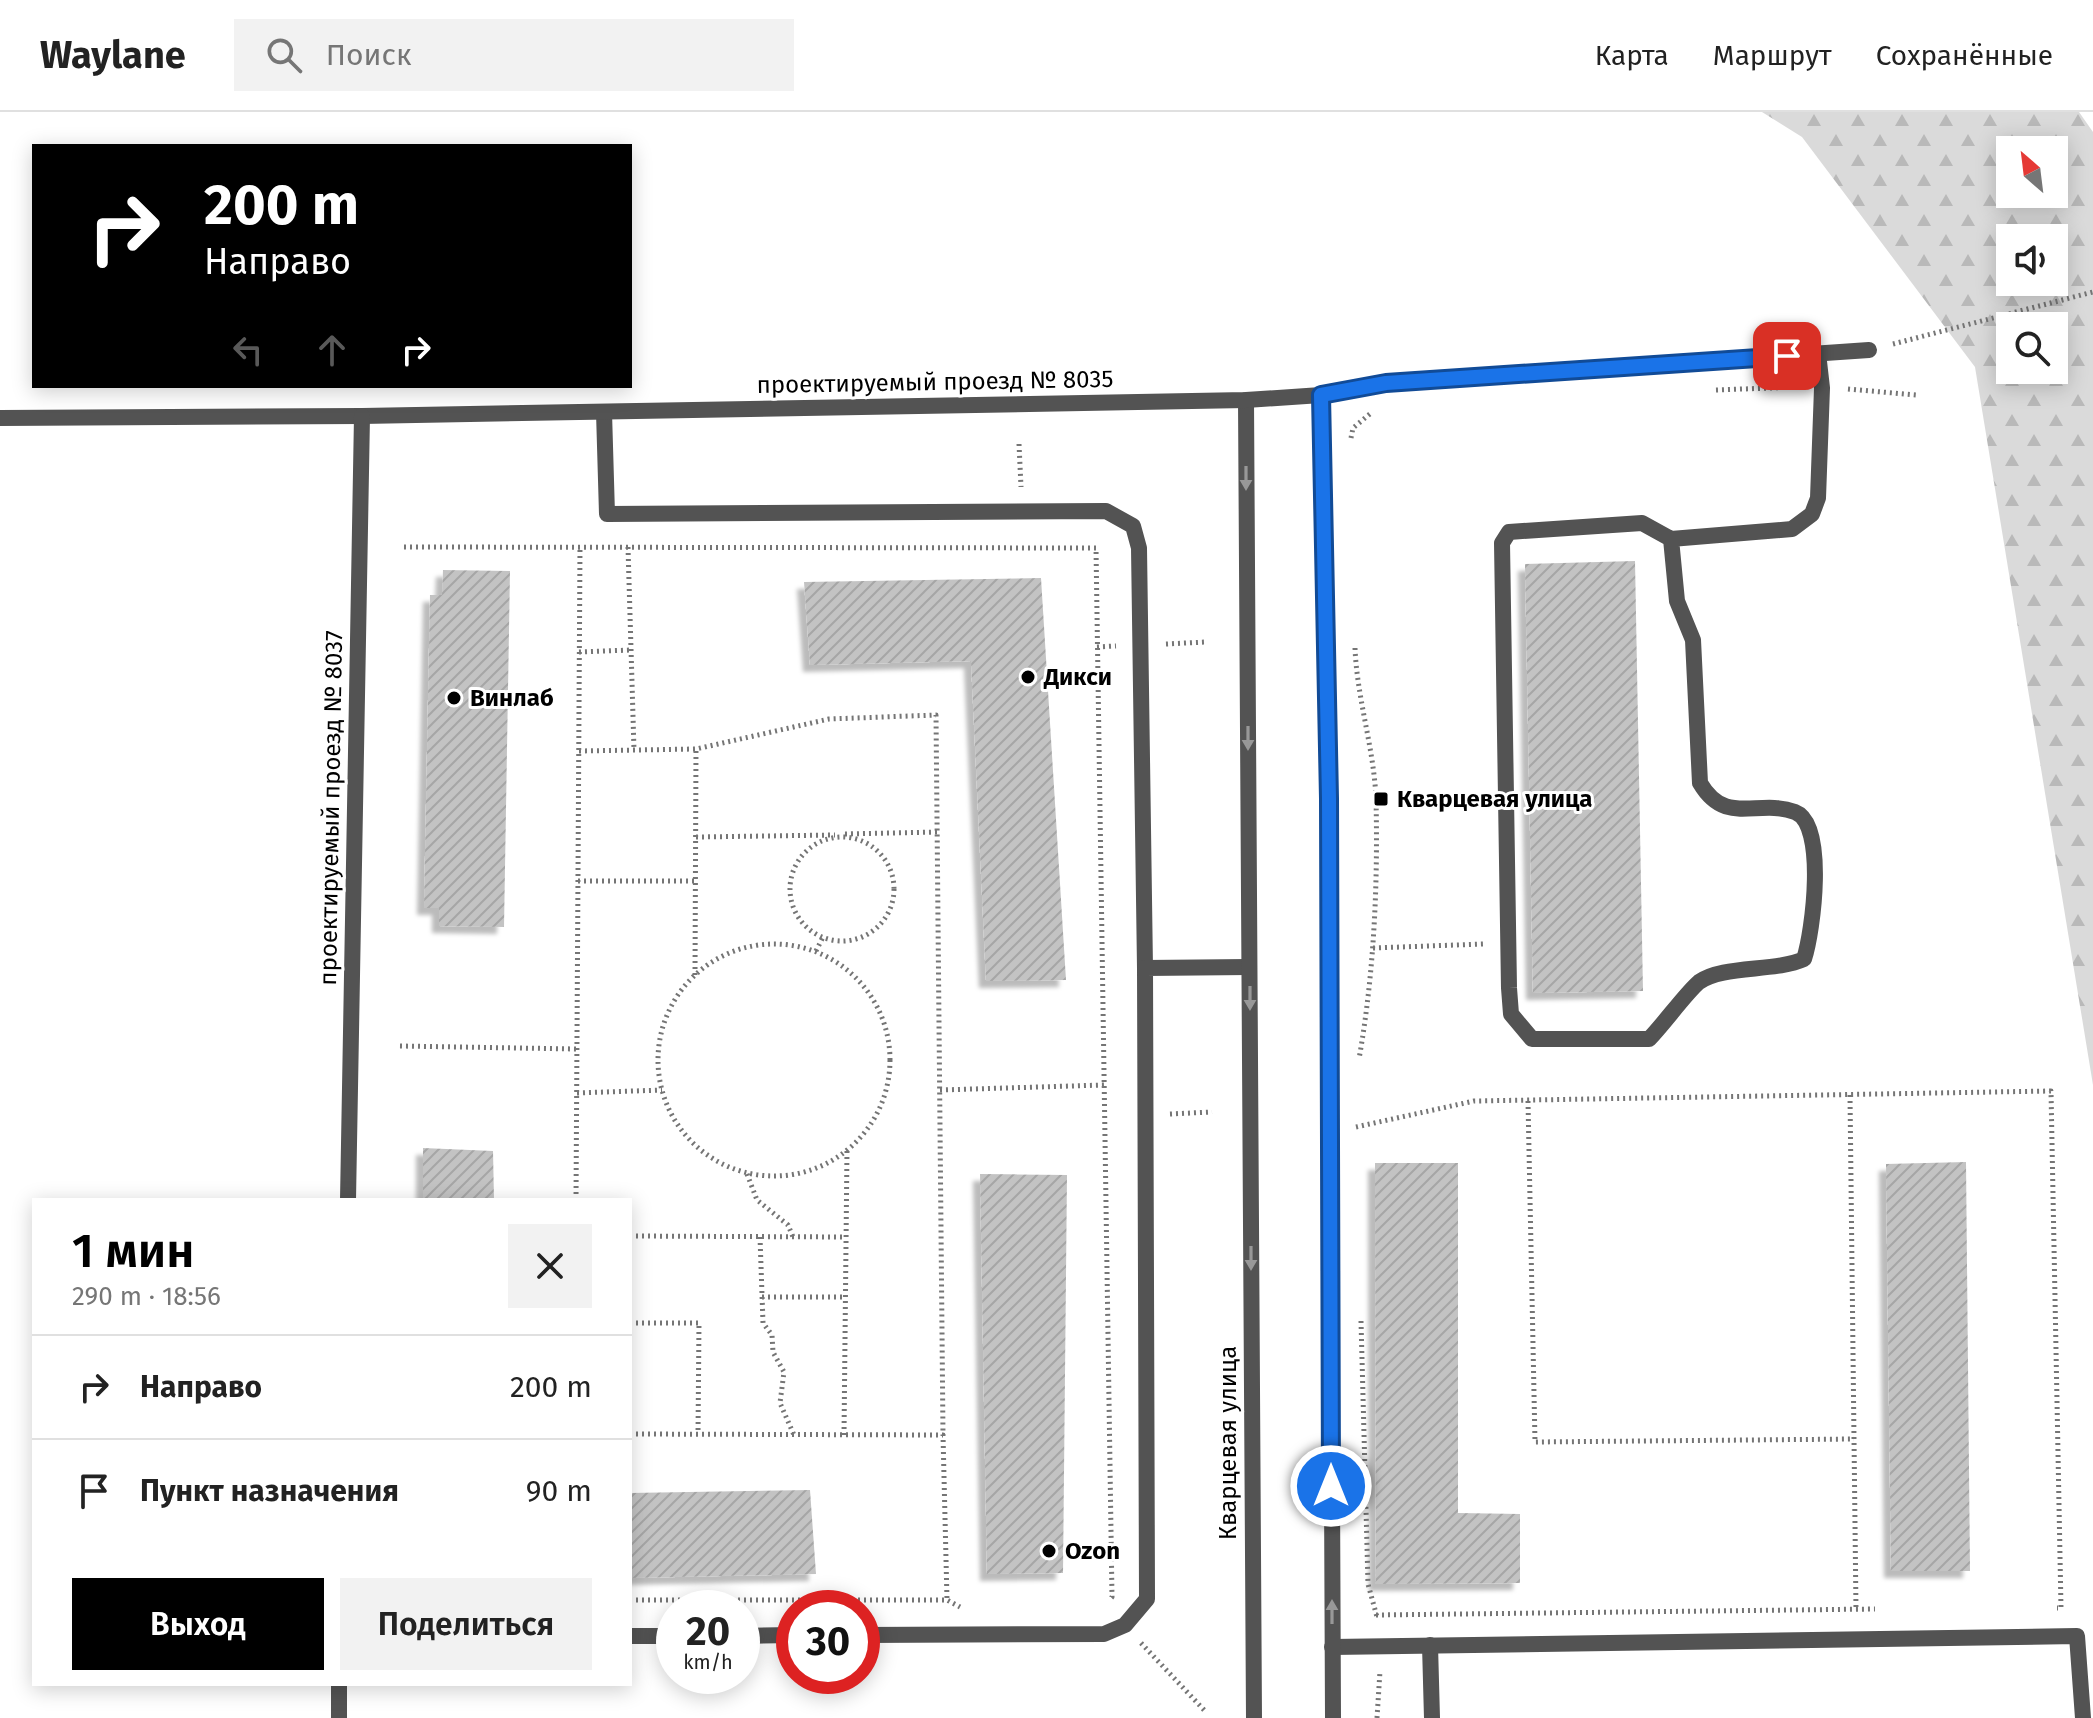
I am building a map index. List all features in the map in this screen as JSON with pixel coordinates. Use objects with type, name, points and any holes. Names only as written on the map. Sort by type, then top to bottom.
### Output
[{"type":"street","name":"проектируемый проезд № 8035","points":[[0,418],[362,416],[1246,400],[1321,395],[1386,383],[1869,350]]},
{"type":"street","points":[[1671,539],[1677,601],[1693,640],[1700,783],[1711,801],[1729,809],[1795,812],[1808,822],[1815,842],[1810,939],[1804,959],[1785,968],[1728,973],[1700,981],[1649,1039],[1532,1039],[1511,1014],[1502,543],[1509,532],[1642,523],[1671,539],[1792,529],[1812,514],[1818,498],[1822,388],[1818,353]]},
{"type":"street","points":[[1321,395],[1329,799],[1333,1718]]},
{"type":"street","name":"Кварцевая улица","points":[[1246,400],[1254,1718]]},
{"type":"street","points":[[604,412],[607,514],[1106,511],[1133,526],[1139,548],[1145,968],[1147,1599],[1125,1625],[1104,1634],[880,1635]]},
{"type":"street","name":"проектируемый проезд № 8037","points":[[348,1198],[362,416]]},
{"type":"street","points":[[1145,968],[1249,967]]},
{"type":"street","points":[[632,1636],[656,1636]]},
{"type":"street","points":[[1332,1647],[2077,1636],[2083,1718]]},
{"type":"street","points":[[1430,1645],[1432,1718]]},
{"type":"street","points":[[339,1686],[339,1718]]},
{"type":"path","points":[[1869,350],[2093,292]]},
{"type":"path","points":[[1706,391],[1822,388],[1916,395]]},
{"type":"path","points":[[1349,447],[1353,428],[1368,414],[1378,412]]},
{"type":"path","points":[[404,547],[1096,548],[1112,1597],[1101,1609]]},
{"type":"path","points":[[576,1198],[580,547]]},
{"type":"path","points":[[628,547],[634,750]]},
{"type":"path","points":[[1355,635],[1357,681],[1376,796],[1372,989],[1357,1073]]},
{"type":"path","points":[[579,652],[631,650]]},
{"type":"path","points":[[579,751],[696,749],[829,719],[936,715],[947,1600]]},
{"type":"path","points":[[695,975],[696,749]]},
{"type":"path","points":[[696,837],[938,832]]},
{"type":"path","points":[[855,836],[873,847],[887,862],[894,881],[893,901],[884,919],[869,933],[843,941],[823,937],[806,927],[795,910],[790,890],[794,870],[805,853],[821,841],[855,836]]},
{"type":"path","points":[[578,881],[696,881]]},
{"type":"path","points":[[816,951],[823,937]]},
{"type":"path","points":[[1373,948],[1508,943]]},
{"type":"path","points":[[787,944],[816,951],[843,966],[865,987],[881,1013],[889,1042],[890,1072],[883,1102],[868,1128],[847,1150],[807,1171],[777,1176],[747,1173],[718,1162],[694,1144],[675,1120],[662,1090],[658,1062],[661,1032],[672,1004],[695,975],[727,953],[757,945],[787,944]]},
{"type":"path","points":[[400,1046],[577,1049]]},
{"type":"path","points":[[940,1090],[1104,1085]]},
{"type":"path","points":[[577,1093],[662,1090]]},
{"type":"path","points":[[1355,1127],[1474,1101],[2051,1091],[2061,1608],[2045,1608]]},
{"type":"path","points":[[1850,1095],[1856,1610]]},
{"type":"path","points":[[1528,1101],[1535,1442],[1854,1439]]},
{"type":"path","points":[[1355,1114],[1356,1143]]},
{"type":"path","points":[[844,1435],[847,1150]]},
{"type":"path","points":[[747,1173],[757,1200],[788,1225],[793,1237]]},
{"type":"path","points":[[632,1236],[846,1237]]},
{"type":"path","points":[[760,1237],[763,1323],[772,1335],[773,1352],[784,1372],[780,1403],[794,1435]]},
{"type":"path","points":[[762,1297],[846,1297]]},
{"type":"path","points":[[1361,1314],[1368,1584],[1380,1646],[1377,1718]]},
{"type":"path","points":[[632,1323],[699,1323],[698,1434]]},
{"type":"path","points":[[632,1434],[943,1435]]},
{"type":"path","points":[[632,1600],[947,1600],[967,1610]]},
{"type":"path","points":[[1376,1615],[1887,1609]]},
{"type":"path","points":[[1125,1625],[1205,1711]]},
{"type":"green space","points":[[1762,112],[2079,112],[2093,132],[2093,1085],[1975,367],[1802,137]]},
{"type":"building","points":[[1635,561],[1643,991],[1533,993],[1525,564]]},
{"type":"building","points":[[443,570],[510,571],[504,927],[439,926],[439,908],[424,908],[430,595],[442,595]]},
{"type":"building","points":[[1041,578],[1066,980],[986,981],[971,661],[810,665],[804,582]]},
{"type":"building","points":[[423,1148],[493,1151],[494,1198],[423,1198]]},
{"type":"building","points":[[1966,1162],[1970,1571],[1891,1571],[1886,1164]]},
{"type":"building","points":[[1375,1163],[1458,1163],[1458,1513],[1520,1514],[1520,1583],[1376,1584]]},
{"type":"building","points":[[980,1174],[1067,1175],[1063,1573],[987,1574]]},
{"type":"building","points":[[810,1490],[816,1574],[632,1578],[632,1493]]},
{"type":"place","name":"Дикси","points":[[1028,677]]},
{"type":"place","name":"Винлаб","points":[[454,698]]},
{"type":"place","name":"Кварцевая улица","points":[[1381,799]]},
{"type":"place","name":"Ozon","points":[[1049,1551]]},
{"type":"route","points":[[1331,1486],[1329,799],[1321,395],[1386,383],[1787,356]]}]
